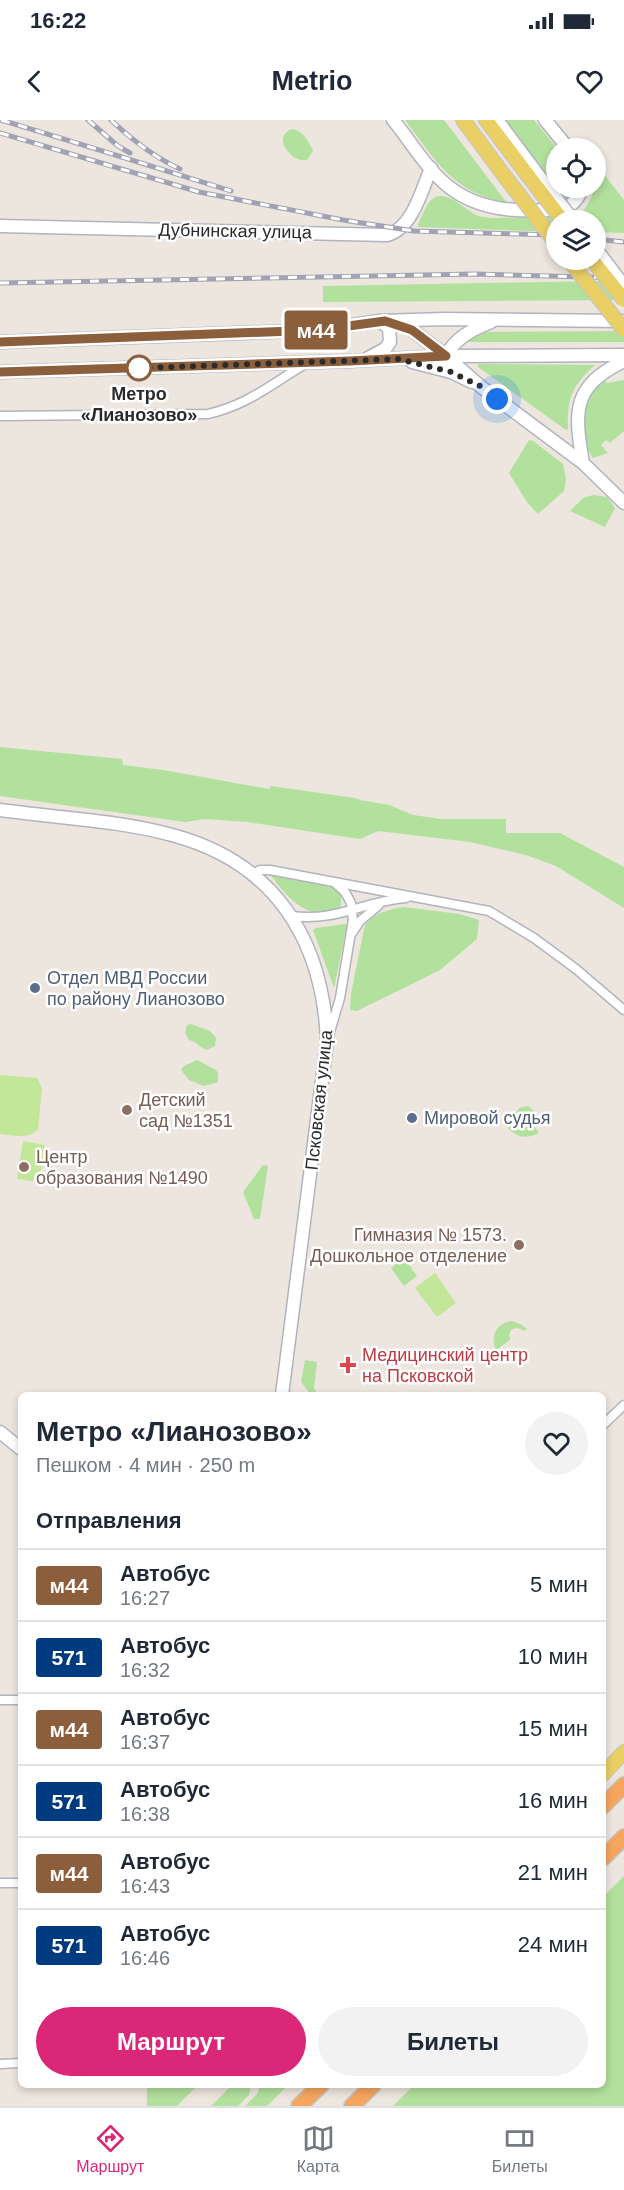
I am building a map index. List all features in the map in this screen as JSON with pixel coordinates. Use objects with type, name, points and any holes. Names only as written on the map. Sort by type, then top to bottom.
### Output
[{"type":"highway","points":[[606,1803],[624,1785]]},
{"type":"highway","points":[[606,1856],[624,1838]]},
{"type":"highway","points":[[606,1857],[624,1842]]},
{"type":"highway","points":[[299,2106],[318,2088]]},
{"type":"highway","points":[[352,2106],[370,2088]]},
{"type":"main road","points":[[393,120],[446,184],[460,195],[485,206],[496,209],[563,209],[570,206],[577,198]]},
{"type":"main road","points":[[463,120],[546,230]]},
{"type":"main road","points":[[486,120],[564,210]]},
{"type":"main road","points":[[497,120],[556,210]]},
{"type":"main road","points":[[544,120],[559,138]]},
{"type":"main road","name":"Дубнинская улица","points":[[0,226],[387,235],[393,234],[409,218],[431,168]]},
{"type":"main road","points":[[606,262],[624,286]]},
{"type":"main road","points":[[577,270],[624,330]]},
{"type":"main road","points":[[600,270],[624,300]]},
{"type":"main road","points":[[0,342],[309,331],[382,321],[444,319],[624,321]]},
{"type":"main road","points":[[451,372],[445,361],[450,348],[469,332],[495,320]]},
{"type":"main road","points":[[382,321],[412,330],[480,386],[583,463],[624,503]]},
{"type":"main road","points":[[361,360],[377,355],[390,342],[389,328],[382,321]]},
{"type":"main road","points":[[0,372],[446,356],[624,355]]},
{"type":"main road","points":[[399,359],[451,372],[480,386]]},
{"type":"main road","points":[[583,463],[577,419],[582,397],[593,381],[605,371],[624,361]]},
{"type":"main road","name":"Псковская улица","points":[[0,810],[130,825],[171,834],[210,847],[252,874],[282,902],[304,939],[321,987],[327,1041],[282,1392]]},
{"type":"main road","points":[[0,1432],[18,1447]]},
{"type":"main road","points":[[606,1771],[624,1752]]},
{"type":"street","points":[[0,416],[208,414],[230,409],[258,396],[310,362]]},
{"type":"street","points":[[252,874],[260,870],[270,870],[489,911],[534,938],[576,969],[624,1010]]},
{"type":"street","points":[[327,1041],[340,998],[352,933],[352,911],[345,892],[334,882]]},
{"type":"street","points":[[292,916],[310,918],[331,916],[385,902],[418,897]]},
{"type":"street","points":[[352,933],[368,913],[385,902]]},
{"type":"street","points":[[606,1422],[624,1405]]},
{"type":"street","points":[[0,1700],[18,1700]]},
{"type":"street","points":[[0,1883],[18,1883]]},
{"type":"street","points":[[0,2064],[18,2063]]},
{"type":"green space","points":[[405,120],[444,120],[507,203],[488,198],[459,183],[437,162]]},
{"type":"green space","points":[[504,120],[534,120],[549,138],[546,138],[546,176]]},
{"type":"green space","points":[[292,129],[302,134],[313,151],[307,160],[295,158],[283,143],[286,133]]},
{"type":"green space","points":[[606,177],[624,200],[624,233],[606,232],[606,210],[583,210],[591,198],[606,198]]},
{"type":"green space","points":[[441,196],[454,200],[476,215],[490,218],[546,217],[546,232],[417,227],[430,201]]},
{"type":"green space","points":[[599,281],[624,283],[624,300],[323,302],[323,286]]},
{"type":"green space","points":[[624,331],[624,342],[462,342],[474,333],[484,332]]},
{"type":"green space","points":[[478,364],[595,365],[572,393],[568,429],[566,430],[478,367]]},
{"type":"green space","points":[[604,380],[607,383],[624,380],[624,431],[610,443],[606,440],[601,445],[608,453],[593,458],[584,437],[582,417],[589,397]]},
{"type":"green space","points":[[529,440],[563,464],[566,479],[564,491],[538,514],[527,502],[509,473]]},
{"type":"green space","points":[[593,495],[607,497],[615,508],[605,527],[570,511],[583,498]]},
{"type":"green space","points":[[0,747],[122,759],[123,765],[269,789],[271,786],[355,798],[389,805],[413,815],[441,819],[506,819],[506,833],[560,833],[624,867],[624,908],[556,866],[526,855],[470,842],[378,831],[360,839],[248,822],[204,819],[185,822],[0,796]]},
{"type":"green space","points":[[270,874],[335,888],[341,895],[341,906],[335,910],[319,913],[302,908]]},
{"type":"green space","points":[[404,907],[459,914],[479,920],[477,939],[440,970],[357,1011],[350,1010],[351,993],[365,925],[373,917],[383,912]]},
{"type":"green space","points":[[347,925],[334,988],[313,930]]},
{"type":"green space","points":[[191,1024],[210,1031],[216,1038],[215,1046],[207,1050],[189,1040],[185,1033],[187,1025]]},
{"type":"green space","points":[[197,1060],[216,1070],[218,1082],[204,1086],[189,1080],[181,1070],[184,1066]]},
{"type":"green space","points":[[0,1075],[37,1078],[42,1088],[38,1129],[30,1135],[0,1134]]},
{"type":"green space","points":[[528,1106],[535,1112],[531,1123],[539,1133],[526,1137],[519,1136],[508,1128],[517,1121],[516,1113],[519,1108]]},
{"type":"green space","points":[[23,1141],[45,1145],[39,1182],[17,1179]]},
{"type":"green space","points":[[263,1165],[268,1166],[260,1219],[254,1219],[243,1192]]},
{"type":"green space","points":[[404,1258],[417,1276],[404,1286],[391,1268]]},
{"type":"green space","points":[[435,1273],[456,1303],[437,1317],[415,1288]]},
{"type":"green space","points":[[512,1321],[527,1329],[524,1331],[518,1328],[512,1329],[509,1334],[510,1340],[496,1350],[494,1335],[498,1327]]},
{"type":"green space","points":[[305,1360],[317,1362],[314,1388],[316,1392],[309,1392],[301,1382]]},
{"type":"green space","points":[[624,1876],[624,2106],[393,2106],[411,2088],[606,2088],[606,1894]]},
{"type":"green space","points":[[147,2088],[195,2088],[177,2106],[147,2106]]},
{"type":"green space","points":[[229,2088],[250,2088],[249,2095],[238,2106],[211,2106]]},
{"type":"green space","points":[[259,2088],[285,2088],[267,2106],[245,2106],[258,2093]]},
{"type":"railway","points":[[1,120],[231,191]]},
{"type":"railway","points":[[88,120],[118,146],[130,153]]},
{"type":"railway","points":[[111,120],[144,148],[180,169]]},
{"type":"railway","points":[[0,133],[199,192],[343,220],[414,231],[546,235]]},
{"type":"railway","points":[[606,240],[624,242]]},
{"type":"railway","points":[[0,283],[475,274],[624,278]]},
{"type":"bus line","name":"м44","points":[[0,342],[267,333],[319,330],[385,321],[400,324],[412,330],[446,356],[0,372]]},
{"type":"place","name":"Метро «Лианозово»","points":[[139,368]]},
{"type":"place","name":"Отдел МВД России по району Лианозово","points":[[35,988]]},
{"type":"place","name":"Детский сад №1351","points":[[127,1110]]},
{"type":"place","name":"Мировой судья","points":[[412,1118]]},
{"type":"place","name":"Центр образования №1490","points":[[24,1167]]},
{"type":"place","name":"Гимназия № 1573. Дошкольное отделение","points":[[519,1245]]},
{"type":"place","name":"Медицинский центр на Псковской","points":[[348,1365]]},
{"type":"route","points":[[139,368],[399,359],[451,372],[480,386],[497,399]]}]
